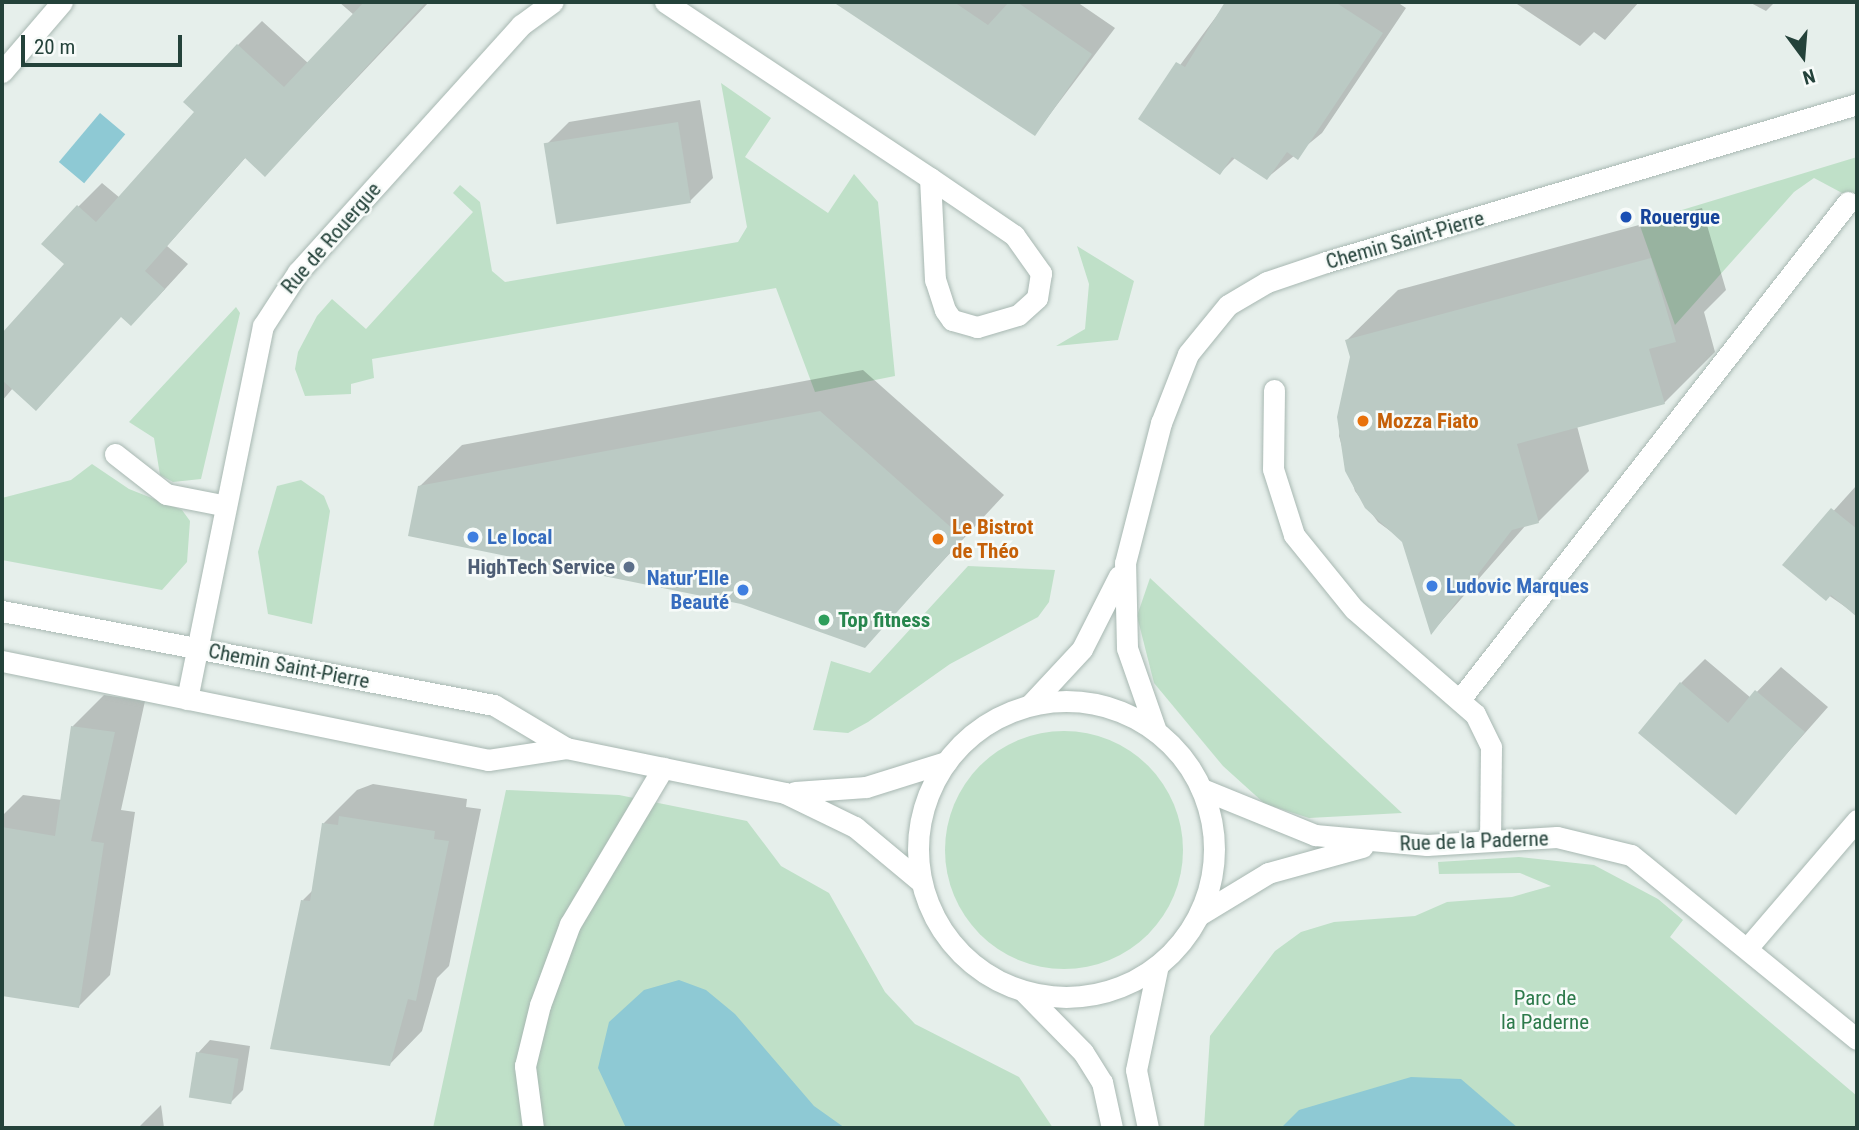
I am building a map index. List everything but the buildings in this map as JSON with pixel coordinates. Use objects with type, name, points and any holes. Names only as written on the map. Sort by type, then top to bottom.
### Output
[{"type":"main road","points":[[2,72],[62,2]]},
{"type":"main road","name":"Rue de Rouergue","points":[[187,699],[194,648],[254,350],[283,292],[521,25],[553,2]]},
{"type":"main road","points":[[666,2],[930,178],[1028,248],[1041,286],[1018,315],[976,327],[952,320],[944,310],[935,280],[930,178]]},
{"type":"main road","name":"Chemin Saint-Pierre","points":[[1030,705],[1082,649],[1125,563],[1161,423],[1188,354],[1228,304],[1267,282],[1326,262],[1857,104]]},
{"type":"main road","points":[[1461,698],[1848,202]]},
{"type":"main road","points":[[1274,390],[1273,469],[1294,534],[1354,609],[1461,698],[1491,747],[1490,837]]},
{"type":"main road","points":[[115,454],[166,494],[222,505]]},
{"type":"main road","name":"Chemin Saint-Pierre","points":[[1125,563],[1127,648],[1156,731]]},
{"type":"main road","name":"Chemin Saint-Pierre","points":[[2,611],[494,705],[566,748],[785,793],[855,827],[921,882]]},
{"type":"main road","name":"Chemin Saint-Pierre","points":[[2,661],[488,760],[566,748]]},
{"type":"main road","points":[[1024,992],[1080,997],[1134,981],[1158,965],[1199,915],[1214,865],[1202,789],[1156,731],[1083,701],[1030,705],[983,726],[946,762],[923,807],[921,882],[931,912],[961,954],[1024,992],[1083,1052],[1102,1082],[1112,1128]]},
{"type":"main road","name":"Chemin Saint-Pierre","points":[[785,793],[866,787],[946,762]]},
{"type":"main road","points":[[533,1128],[525,1066],[540,1005],[570,924],[663,768]]},
{"type":"main road","name":"Rue de la Paderne","points":[[1202,789],[1276,824],[1374,844]]},
{"type":"main road","points":[[1749,946],[1857,820]]},
{"type":"main road","name":"Rue de la Paderne","points":[[1199,915],[1268,873],[1374,844],[1490,837],[1558,837],[1631,855],[1749,946],[1857,1039]]},
{"type":"main road","points":[[1148,1128],[1136,1070],[1158,965]]},
{"type":"green space","points":[[721,83],[771,118],[745,157],[828,213],[854,174],[878,202],[895,376],[815,392],[776,288],[372,359],[374,378],[351,384],[351,394],[305,396],[295,369],[298,352],[317,316],[332,299],[366,329],[473,212],[453,193],[460,185],[480,202],[492,271],[505,282],[738,242],[747,227]]},
{"type":"green space","points":[[1857,157],[1857,201],[1814,178],[1794,192],[1675,325],[1639,223]]},
{"type":"green space","points":[[1077,246],[1134,281],[1118,340],[1056,346],[1085,329],[1089,284]]},
{"type":"green space","points":[[236,307],[240,313],[201,479],[173,482],[160,475],[154,438],[129,422]]},
{"type":"green space","points":[[92,464],[129,489],[182,510],[190,521],[187,562],[162,590],[2,560],[2,498],[71,480]]},
{"type":"green space","points":[[301,480],[324,496],[330,511],[312,624],[268,614],[258,552],[277,486]]},
{"type":"green space","points":[[968,566],[1055,570],[1049,602],[1038,617],[950,664],[848,733],[813,730],[831,661],[870,673]]},
{"type":"green space","points":[[1150,578],[1402,813],[1309,818],[1265,804],[1223,766],[1154,683],[1137,616]]},
{"type":"green space","points":[[1052,731],[1076,731],[1099,736],[1120,745],[1140,758],[1156,774],[1178,815],[1183,850],[1181,873],[1174,896],[1156,926],[1140,942],[1099,964],[1076,969],[1052,969],[1029,964],[1008,955],[988,942],[972,926],[950,885],[945,862],[945,838],[950,815],[959,794],[972,774],[988,758],[1029,736]]},
{"type":"green space","points":[[506,790],[619,795],[747,821],[781,866],[829,893],[885,992],[915,1024],[1019,1077],[1053,1128],[433,1128]]},
{"type":"green space","name":"Parc de la Paderne","points":[[1519,857],[1594,865],[1658,899],[1683,920],[1670,937],[1857,1096],[1857,1128],[1204,1128],[1210,1036],[1275,951],[1301,932],[1334,922],[1415,916],[1447,902],[1512,897],[1551,886],[1520,873],[1439,874],[1438,862]]},
{"type":"water","points":[[100,113],[125,134],[84,183],[59,162]]},
{"type":"water","points":[[679,980],[706,990],[735,1014],[814,1106],[845,1128],[626,1128],[598,1068],[609,1022],[644,990]]},
{"type":"water","points":[[1411,1077],[1461,1079],[1518,1128],[1281,1128],[1299,1110]]},
{"type":"place","name":"Rouergue","points":[[1626,217]]},
{"type":"place","name":"Mozza Fiato","points":[[1363,421]]},
{"type":"place","name":"Le local","points":[[473,537]]},
{"type":"place","name":"Le Bistrot de Théo","points":[[938,539]]},
{"type":"place","name":"HighTech Service","points":[[629,567]]},
{"type":"place","name":"Ludovic Marques","points":[[1432,586]]},
{"type":"place","name":"Natur’Elle Beauté","points":[[743,590]]},
{"type":"place","name":"Top fitness","points":[[824,620]]}]
